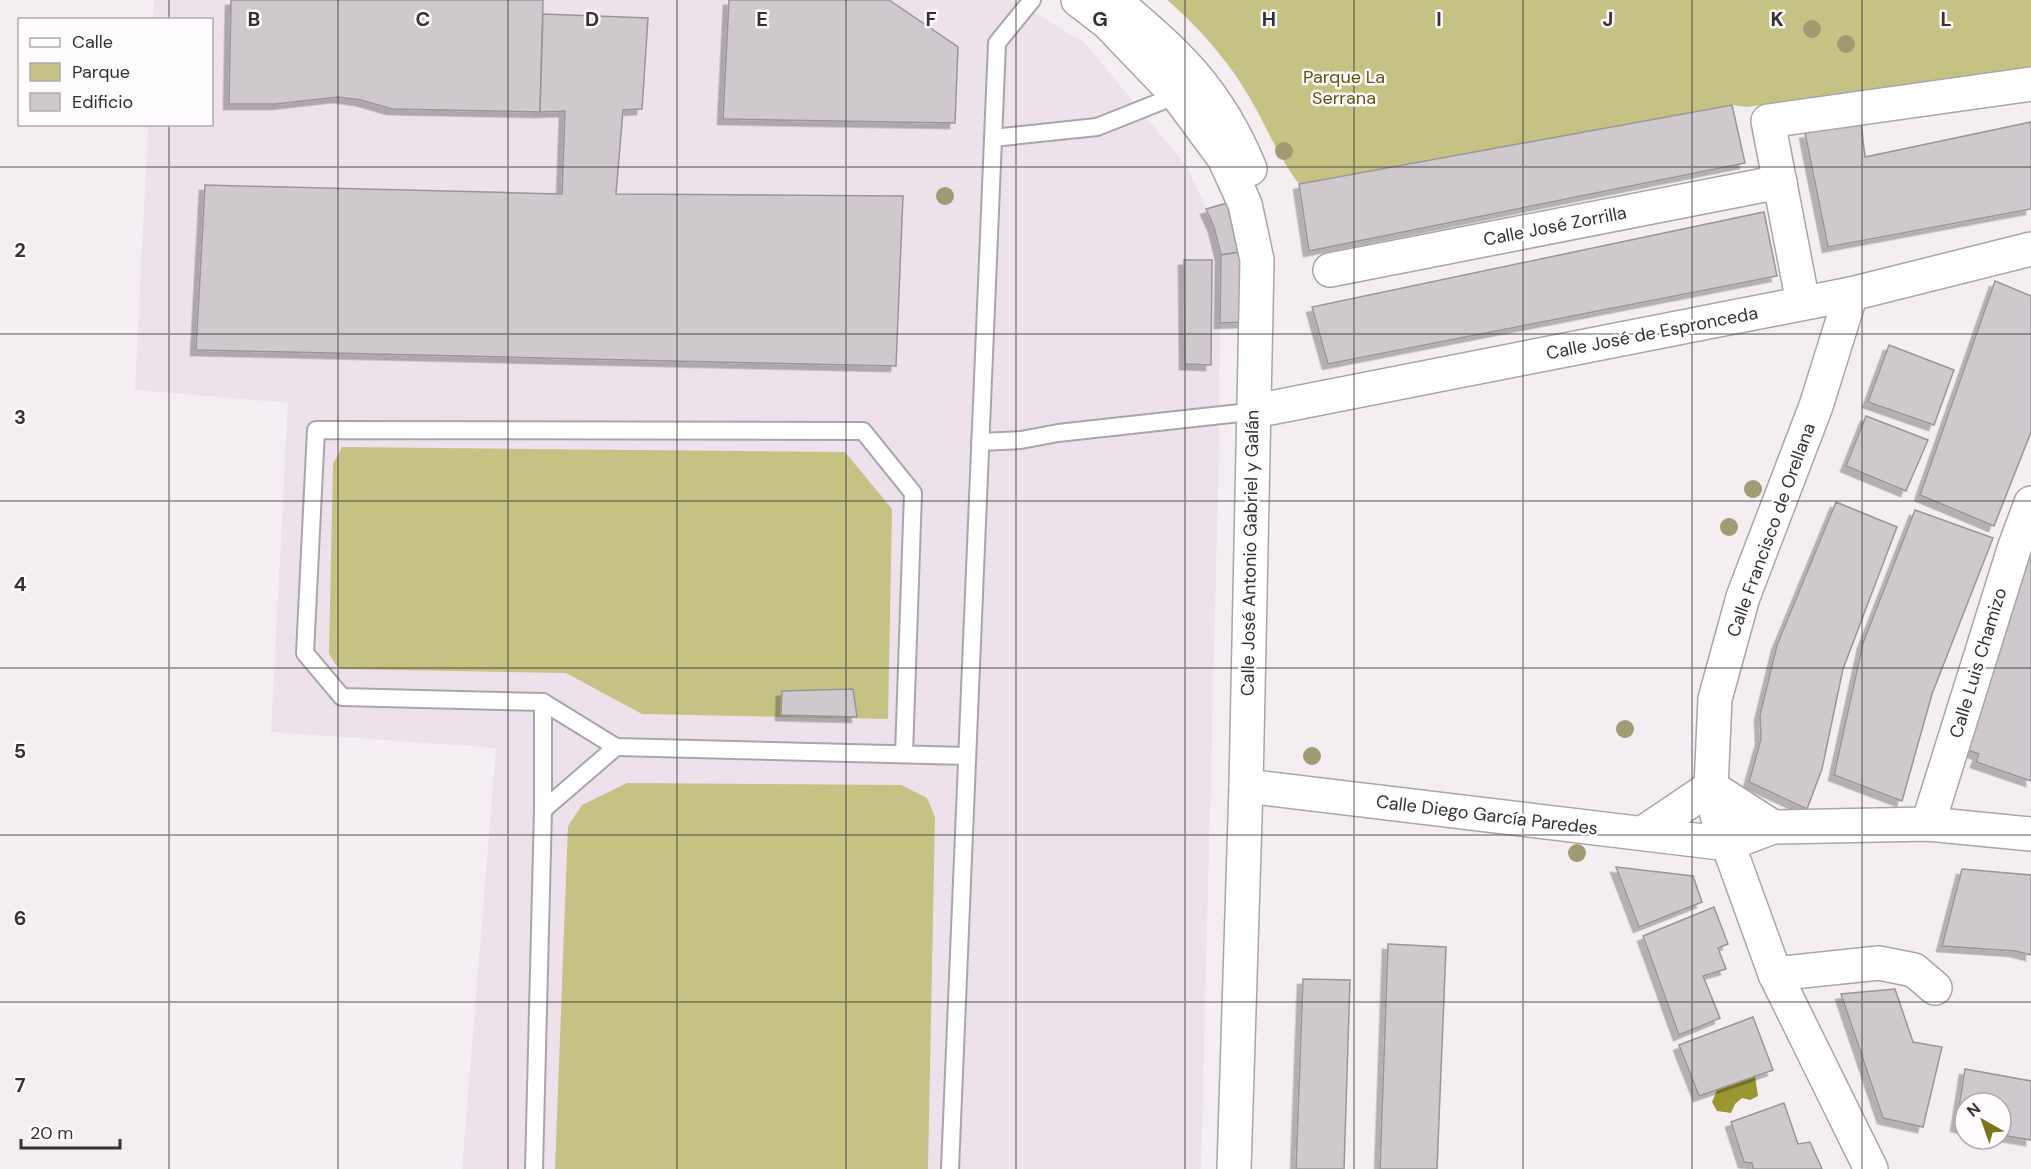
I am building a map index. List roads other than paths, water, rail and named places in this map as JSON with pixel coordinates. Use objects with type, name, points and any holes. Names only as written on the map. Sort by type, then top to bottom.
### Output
[{"type":"street","name":"Calle José Antonio Gabriel y Galán","points":[[1078,0],[1188,87],[1238,139],[1263,201],[1274,245],[1261,410],[1256,787],[1256,1169]]},
{"type":"street","name":"Calle José Antonio Gabriel y Galán","points":[[1113,0],[1163,41],[1188,87]]},
{"type":"street","points":[[1803,303],[1768,121],[2031,84]]},
{"type":"street","name":"Calle José Zorrilla","points":[[1330,270],[1780,182]]},
{"type":"street","name":"Calle José de Espronceda","points":[[1261,410],[1851,294],[2031,249]]},
{"type":"street","name":"Calle Francisco de Orellana","points":[[1851,294],[1816,406],[1743,597],[1715,699],[1711,787],[1721,833],[1728,844],[1775,974],[1871,1169]]},
{"type":"street","name":"Calle Luis Chamizo","points":[[1928,824],[2014,546],[2031,502]]},
{"type":"street","name":"Calle José Antonio Gabriel y Galán","points":[[1234,1169],[1256,787]]},
{"type":"street","name":"Calle Diego García Paredes","points":[[1256,787],[1728,844]]},
{"type":"street","points":[[1643,834],[1711,787],[1773,827]]},
{"type":"street","points":[[1728,844],[1773,827],[1928,824],[2031,834]]},
{"type":"street","points":[[1775,974],[1879,963],[1914,970],[1935,988]]},
{"type":"lane","points":[[950,1169],[997,43],[1032,0]]},
{"type":"lane","points":[[993,138],[1097,127],[1188,87]]},
{"type":"lane","points":[[980,442],[1021,440],[1138,423],[1261,410]]},
{"type":"lane","points":[[904,754],[913,493],[863,431],[316,430],[305,653],[342,697],[543,702],[616,747],[967,756]]},
{"type":"lane","points":[[534,1169],[543,810],[543,702]]},
{"type":"lane","points":[[543,810],[616,747]]},
{"type":"park label","name":"Parque La Serrana","points":[[1344,88]]}]
